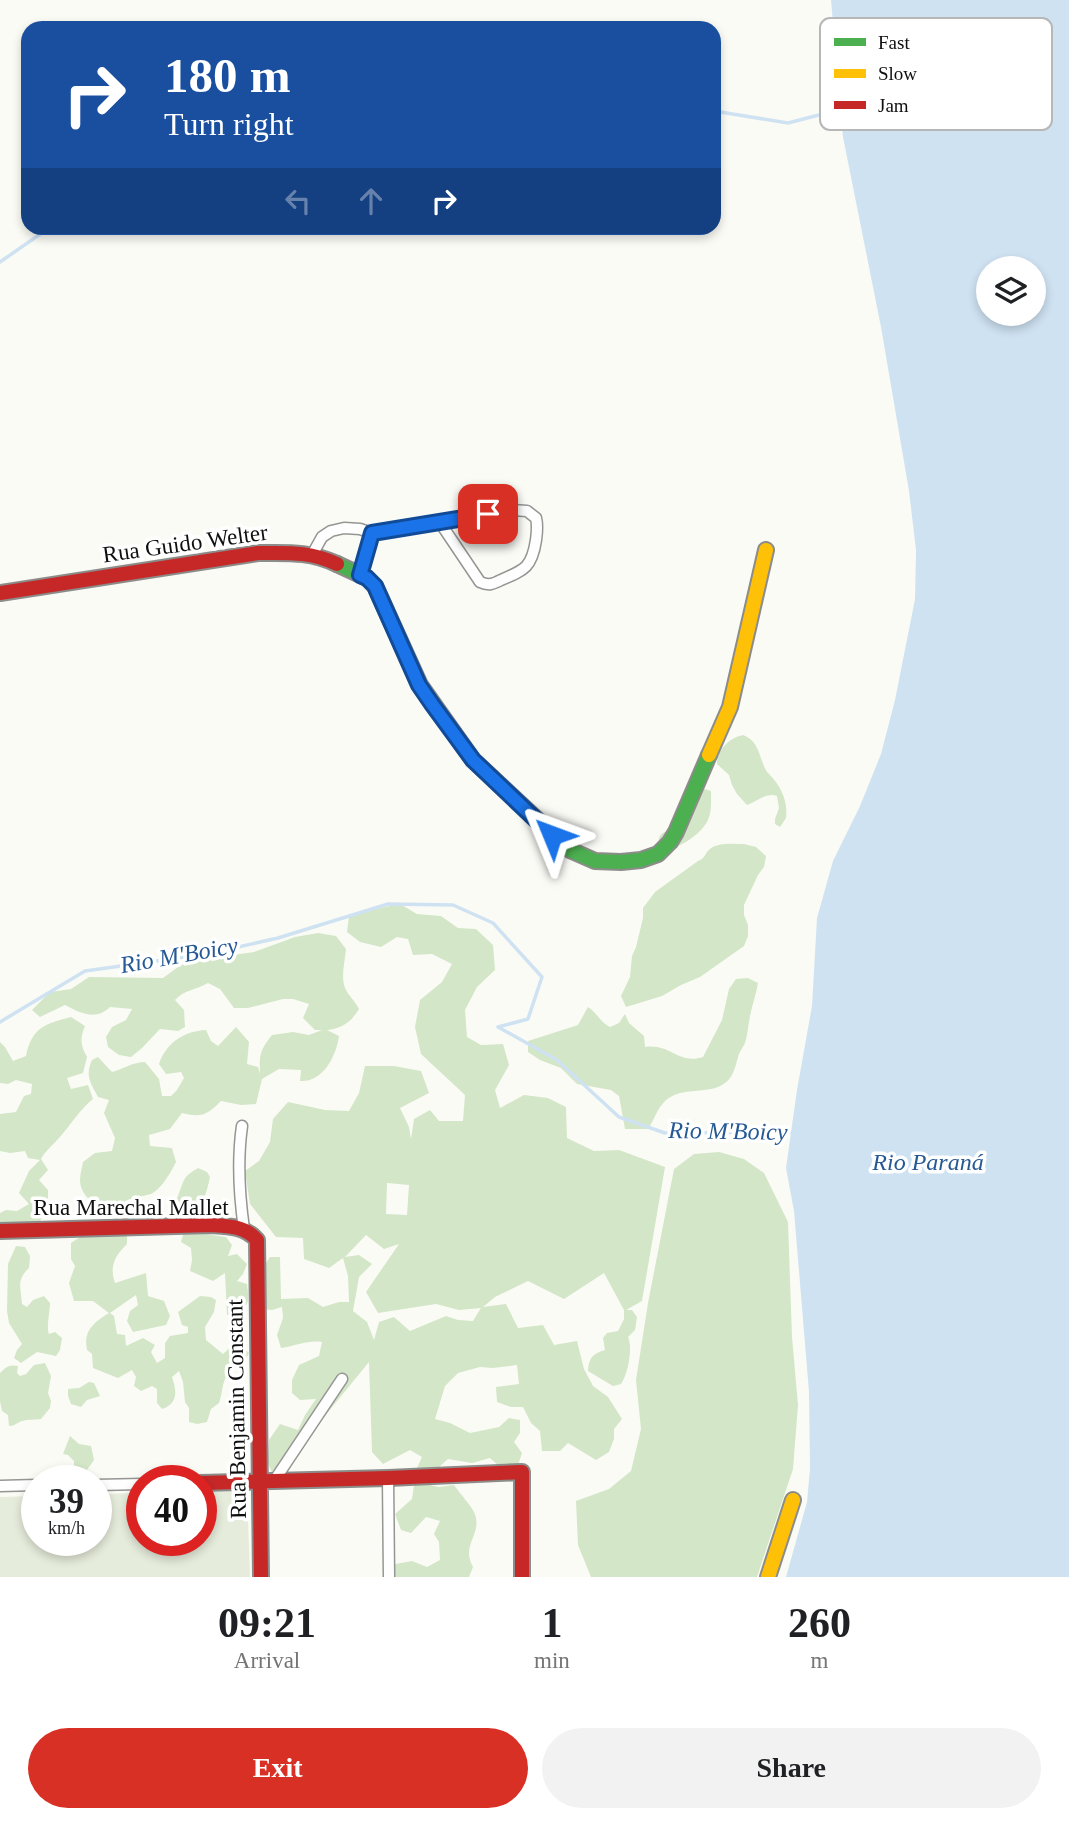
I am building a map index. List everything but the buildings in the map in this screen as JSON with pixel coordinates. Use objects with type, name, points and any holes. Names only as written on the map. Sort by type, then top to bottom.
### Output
[{"type":"street","points":[[312,555],[322,537],[331,531],[344,528],[372,533],[512,510],[527,511],[536,518],[538,527],[534,556],[528,566],[519,573],[490,585],[484,584],[439,522]]},
{"type":"street","points":[[360,575],[372,533]]},
{"type":"street","name":"Rua Guido Welter","points":[[0,593],[258,553],[319,556],[367,578],[375,586],[419,685],[473,760],[570,850],[595,860],[621,862],[641,860],[658,854],[676,832],[730,707],[765,550]]},
{"type":"street","points":[[242,1126],[239,1191],[244,1230]]},
{"type":"street","name":"Rua Marechal Mallet","points":[[0,1231],[222,1225],[244,1230],[253,1234],[257,1240]]},
{"type":"street","name":"Rua Benjamin Constant","points":[[257,1240],[267,1482],[261,1577]]},
{"type":"street","points":[[267,1482],[342,1379]]},
{"type":"street","points":[[217,1483],[522,1472],[522,1577]]},
{"type":"street","points":[[388,1478],[389,1577]]},
{"type":"street","points":[[0,1486],[21,1485]]},
{"type":"street","points":[[768,1577],[793,1500]]},
{"type":"green space","points":[[743,735],[753,741],[767,772],[783,794],[786,818],[780,827],[775,824],[779,808],[777,796],[766,796],[747,805],[737,794],[729,775],[717,764],[725,745]]},
{"type":"green space","points":[[699,790],[711,791],[711,802],[709,817],[704,826],[688,841],[661,851],[661,835],[666,831],[676,830]]},
{"type":"green space","points":[[744,844],[756,847],[766,856],[764,867],[744,905],[748,936],[744,946],[700,977],[662,996],[626,1007],[621,996],[630,977],[643,908],[655,892],[702,859],[713,847]]},
{"type":"green space","points":[[400,904],[417,914],[441,916],[458,928],[476,929],[493,945],[495,970],[477,987],[465,1010],[467,1037],[481,1045],[503,1044],[509,1065],[495,1090],[500,1108],[524,1095],[548,1098],[566,1107],[567,1138],[594,1151],[619,1150],[665,1167],[642,1301],[626,1310],[632,1310],[637,1317],[635,1330],[628,1337],[629,1361],[621,1384],[613,1386],[588,1371],[592,1357],[605,1350],[603,1338],[607,1333],[618,1331],[624,1319],[624,1310],[604,1273],[564,1299],[528,1281],[495,1297],[483,1307],[506,1304],[518,1328],[543,1325],[554,1345],[577,1341],[584,1369],[593,1386],[608,1397],[622,1419],[614,1429],[614,1439],[609,1452],[596,1460],[568,1443],[560,1451],[542,1451],[540,1431],[531,1423],[523,1407],[511,1407],[497,1402],[496,1387],[519,1384],[517,1365],[480,1367],[458,1373],[445,1386],[435,1419],[470,1433],[499,1427],[509,1418],[520,1420],[520,1433],[514,1442],[522,1453],[517,1468],[502,1469],[490,1458],[472,1463],[448,1459],[428,1474],[417,1468],[422,1457],[410,1450],[383,1464],[372,1452],[369,1362],[297,1450],[287,1467],[272,1473],[268,1463],[269,1440],[280,1424],[298,1430],[316,1399],[300,1400],[292,1393],[292,1380],[299,1365],[319,1356],[322,1342],[307,1342],[281,1348],[277,1335],[283,1318],[282,1307],[264,1309],[264,1266],[270,1257],[280,1257],[281,1299],[308,1298],[323,1307],[349,1302],[348,1276],[343,1258],[329,1268],[304,1259],[303,1238],[276,1237],[250,1204],[245,1171],[259,1161],[270,1142],[273,1119],[288,1102],[325,1110],[349,1111],[359,1093],[365,1066],[394,1066],[421,1071],[429,1093],[400,1108],[409,1127],[411,1139],[414,1119],[430,1110],[439,1121],[463,1121],[465,1095],[421,1054],[415,1027],[420,1000],[442,982],[452,964],[432,954],[413,955],[408,939],[397,937],[381,947],[360,942],[347,932],[349,916]],"holes":[[[387,1183],[409,1185],[407,1215],[386,1214]],[[366,1235],[384,1249],[399,1244],[366,1292],[378,1313],[436,1304],[459,1310],[481,1308],[473,1321],[446,1316],[410,1331],[394,1317],[379,1322],[374,1340],[367,1322],[353,1311],[359,1277],[372,1264],[359,1255],[345,1257]]]},
{"type":"green space","points":[[318,933],[336,936],[346,949],[344,986],[359,1009],[346,1024],[327,1030],[339,1036],[334,1055],[323,1072],[310,1080],[300,1081],[301,1070],[279,1069],[262,1079],[256,1104],[241,1105],[221,1101],[204,1114],[182,1113],[170,1129],[149,1135],[150,1146],[172,1148],[176,1162],[160,1187],[151,1194],[125,1201],[123,1209],[115,1215],[92,1202],[81,1186],[83,1162],[95,1153],[112,1151],[115,1138],[104,1113],[109,1100],[98,1097],[89,1079],[92,1060],[98,1057],[112,1072],[145,1062],[159,1079],[162,1096],[171,1096],[184,1078],[181,1072],[166,1074],[159,1064],[171,1044],[183,1036],[206,1030],[211,1041],[218,1046],[236,1027],[249,1042],[247,1064],[258,1067],[260,1074],[261,1053],[272,1035],[293,1032],[309,1035],[322,1030],[315,1030],[303,1018],[309,1004],[283,999],[248,1008],[234,1008],[220,989],[208,983],[182,994],[175,1000],[184,1010],[185,1027],[178,1031],[160,1029],[131,1057],[119,1055],[108,1047],[106,1037],[112,1027],[126,1020],[132,1009],[110,1007],[94,1015],[65,1005],[40,1017],[32,1010],[50,992],[71,989],[89,977],[163,978],[185,962],[254,952],[295,937]]},
{"type":"green space","points":[[748,978],[758,983],[746,1040],[731,1076],[726,1083],[715,1088],[672,1096],[662,1104],[648,1129],[625,1129],[619,1096],[611,1090],[577,1084],[561,1068],[528,1052],[528,1041],[578,1025],[588,1007],[610,1027],[619,1023],[625,1014],[629,1023],[644,1036],[645,1047],[662,1048],[687,1058],[703,1057],[722,1020],[729,989],[736,979]]},
{"type":"green space","points":[[71,1017],[85,1026],[82,1042],[87,1057],[83,1073],[67,1078],[71,1089],[88,1085],[93,1099],[41,1159],[48,1170],[39,1180],[48,1190],[48,1207],[39,1223],[8,1228],[0,1223],[0,1213],[6,1210],[17,1211],[29,1204],[19,1193],[29,1171],[40,1160],[28,1158],[25,1151],[0,1151],[0,1114],[16,1112],[24,1096],[31,1094],[32,1084],[16,1080],[8,1084],[0,1083],[0,1042],[13,1061],[26,1056],[32,1039],[41,1028]]},
{"type":"green space","points":[[719,1152],[744,1159],[764,1173],[788,1222],[792,1337],[798,1405],[793,1469],[757,1577],[591,1577],[578,1545],[576,1501],[609,1489],[631,1471],[641,1429],[636,1380],[674,1169],[694,1154]]},
{"type":"green space","points":[[198,1168],[207,1172],[210,1177],[200,1207],[190,1223],[169,1224],[184,1180]]},
{"type":"green space","points":[[196,1227],[205,1234],[226,1237],[232,1245],[228,1256],[237,1254],[247,1264],[237,1281],[247,1284],[247,1302],[236,1316],[227,1315],[225,1273],[213,1281],[190,1271],[191,1248],[181,1242],[184,1231]]},
{"type":"green space","points":[[89,1231],[127,1236],[127,1244],[116,1257],[113,1266],[115,1283],[146,1273],[148,1296],[164,1301],[170,1316],[166,1325],[133,1332],[127,1321],[130,1311],[138,1305],[136,1295],[110,1313],[114,1316],[117,1334],[125,1335],[126,1346],[143,1338],[155,1345],[151,1352],[157,1363],[165,1358],[165,1343],[170,1336],[188,1333],[188,1327],[182,1325],[178,1312],[200,1296],[216,1300],[214,1312],[205,1327],[206,1340],[223,1354],[233,1345],[249,1353],[227,1375],[219,1403],[211,1409],[207,1422],[189,1422],[189,1408],[185,1402],[179,1371],[172,1377],[175,1387],[174,1400],[162,1409],[157,1403],[157,1389],[152,1386],[141,1391],[134,1386],[136,1377],[132,1370],[118,1378],[93,1368],[92,1354],[87,1350],[86,1343],[88,1332],[109,1313],[93,1301],[74,1301],[69,1283],[75,1266],[71,1259],[71,1243]]},
{"type":"green space","points":[[16,1246],[25,1247],[30,1256],[29,1268],[21,1280],[22,1304],[27,1307],[33,1300],[44,1296],[50,1303],[49,1334],[55,1332],[62,1338],[56,1356],[37,1352],[21,1363],[14,1358],[22,1344],[9,1323],[7,1311],[8,1264]]},
{"type":"green space","points":[[45,1363],[51,1376],[48,1393],[50,1408],[41,1419],[24,1420],[9,1426],[8,1415],[2,1411],[0,1401],[0,1373],[8,1366],[15,1365],[18,1366],[17,1373],[20,1376],[26,1374],[34,1365]]},
{"type":"green space","points":[[89,1382],[94,1383],[100,1396],[87,1400],[81,1407],[71,1404],[68,1389],[79,1388]]},
{"type":"green space","points":[[70,1436],[79,1444],[91,1446],[94,1460],[90,1465],[74,1465],[68,1455],[63,1454]]},
{"type":"green space","points":[[414,1485],[439,1487],[454,1485],[474,1512],[476,1527],[469,1552],[473,1567],[469,1577],[390,1577],[390,1565],[412,1561],[427,1567],[440,1560],[439,1542],[434,1534],[440,1521],[426,1517],[411,1533],[401,1530],[395,1514],[412,1499]]},
{"type":"green space","points":[[247,1489],[250,1577],[0,1577],[0,1497],[21,1496],[21,1556],[112,1556],[112,1494],[126,1493],[126,1556],[217,1556],[217,1490]]},
{"type":"water","name":"Rio Paraná","points":[[831,0],[1069,0],[1069,1577],[786,1577],[807,1502],[810,1469],[809,1392],[794,1211],[786,1168],[812,1006],[817,918],[833,861],[860,806],[881,754],[895,700],[915,599],[916,550],[909,491],[881,327],[842,130],[1052,130],[1052,18],[833,18]]},
{"type":"waterway","points":[[721,112],[788,123],[820,115]]},
{"type":"waterway","points":[[0,262],[39,235]]},
{"type":"waterway","name":"Rio M'Boicy","points":[[0,1022],[85,971],[207,954],[278,938],[388,904],[453,905],[493,923],[542,977],[528,1019],[498,1027],[557,1060],[619,1117],[665,1133],[793,1132]]},
{"type":"traffic: fast","points":[[337,564],[367,578],[375,586],[420,685],[473,760],[570,850],[595,861],[641,860],[658,854],[676,832],[709,755]]},
{"type":"traffic: slow","points":[[709,755],[730,707],[766,550]]},
{"type":"traffic: slow","points":[[768,1577],[793,1500]]},
{"type":"traffic: jam","points":[[0,593],[258,553],[308,555],[337,564]]},
{"type":"traffic: jam","points":[[0,1231],[211,1225],[242,1229],[257,1240],[261,1577]]},
{"type":"traffic: jam","points":[[217,1483],[522,1472],[522,1577]]},
{"type":"route","points":[[488,514],[372,533],[360,575],[375,586],[419,685],[473,760],[552,835]]}]
